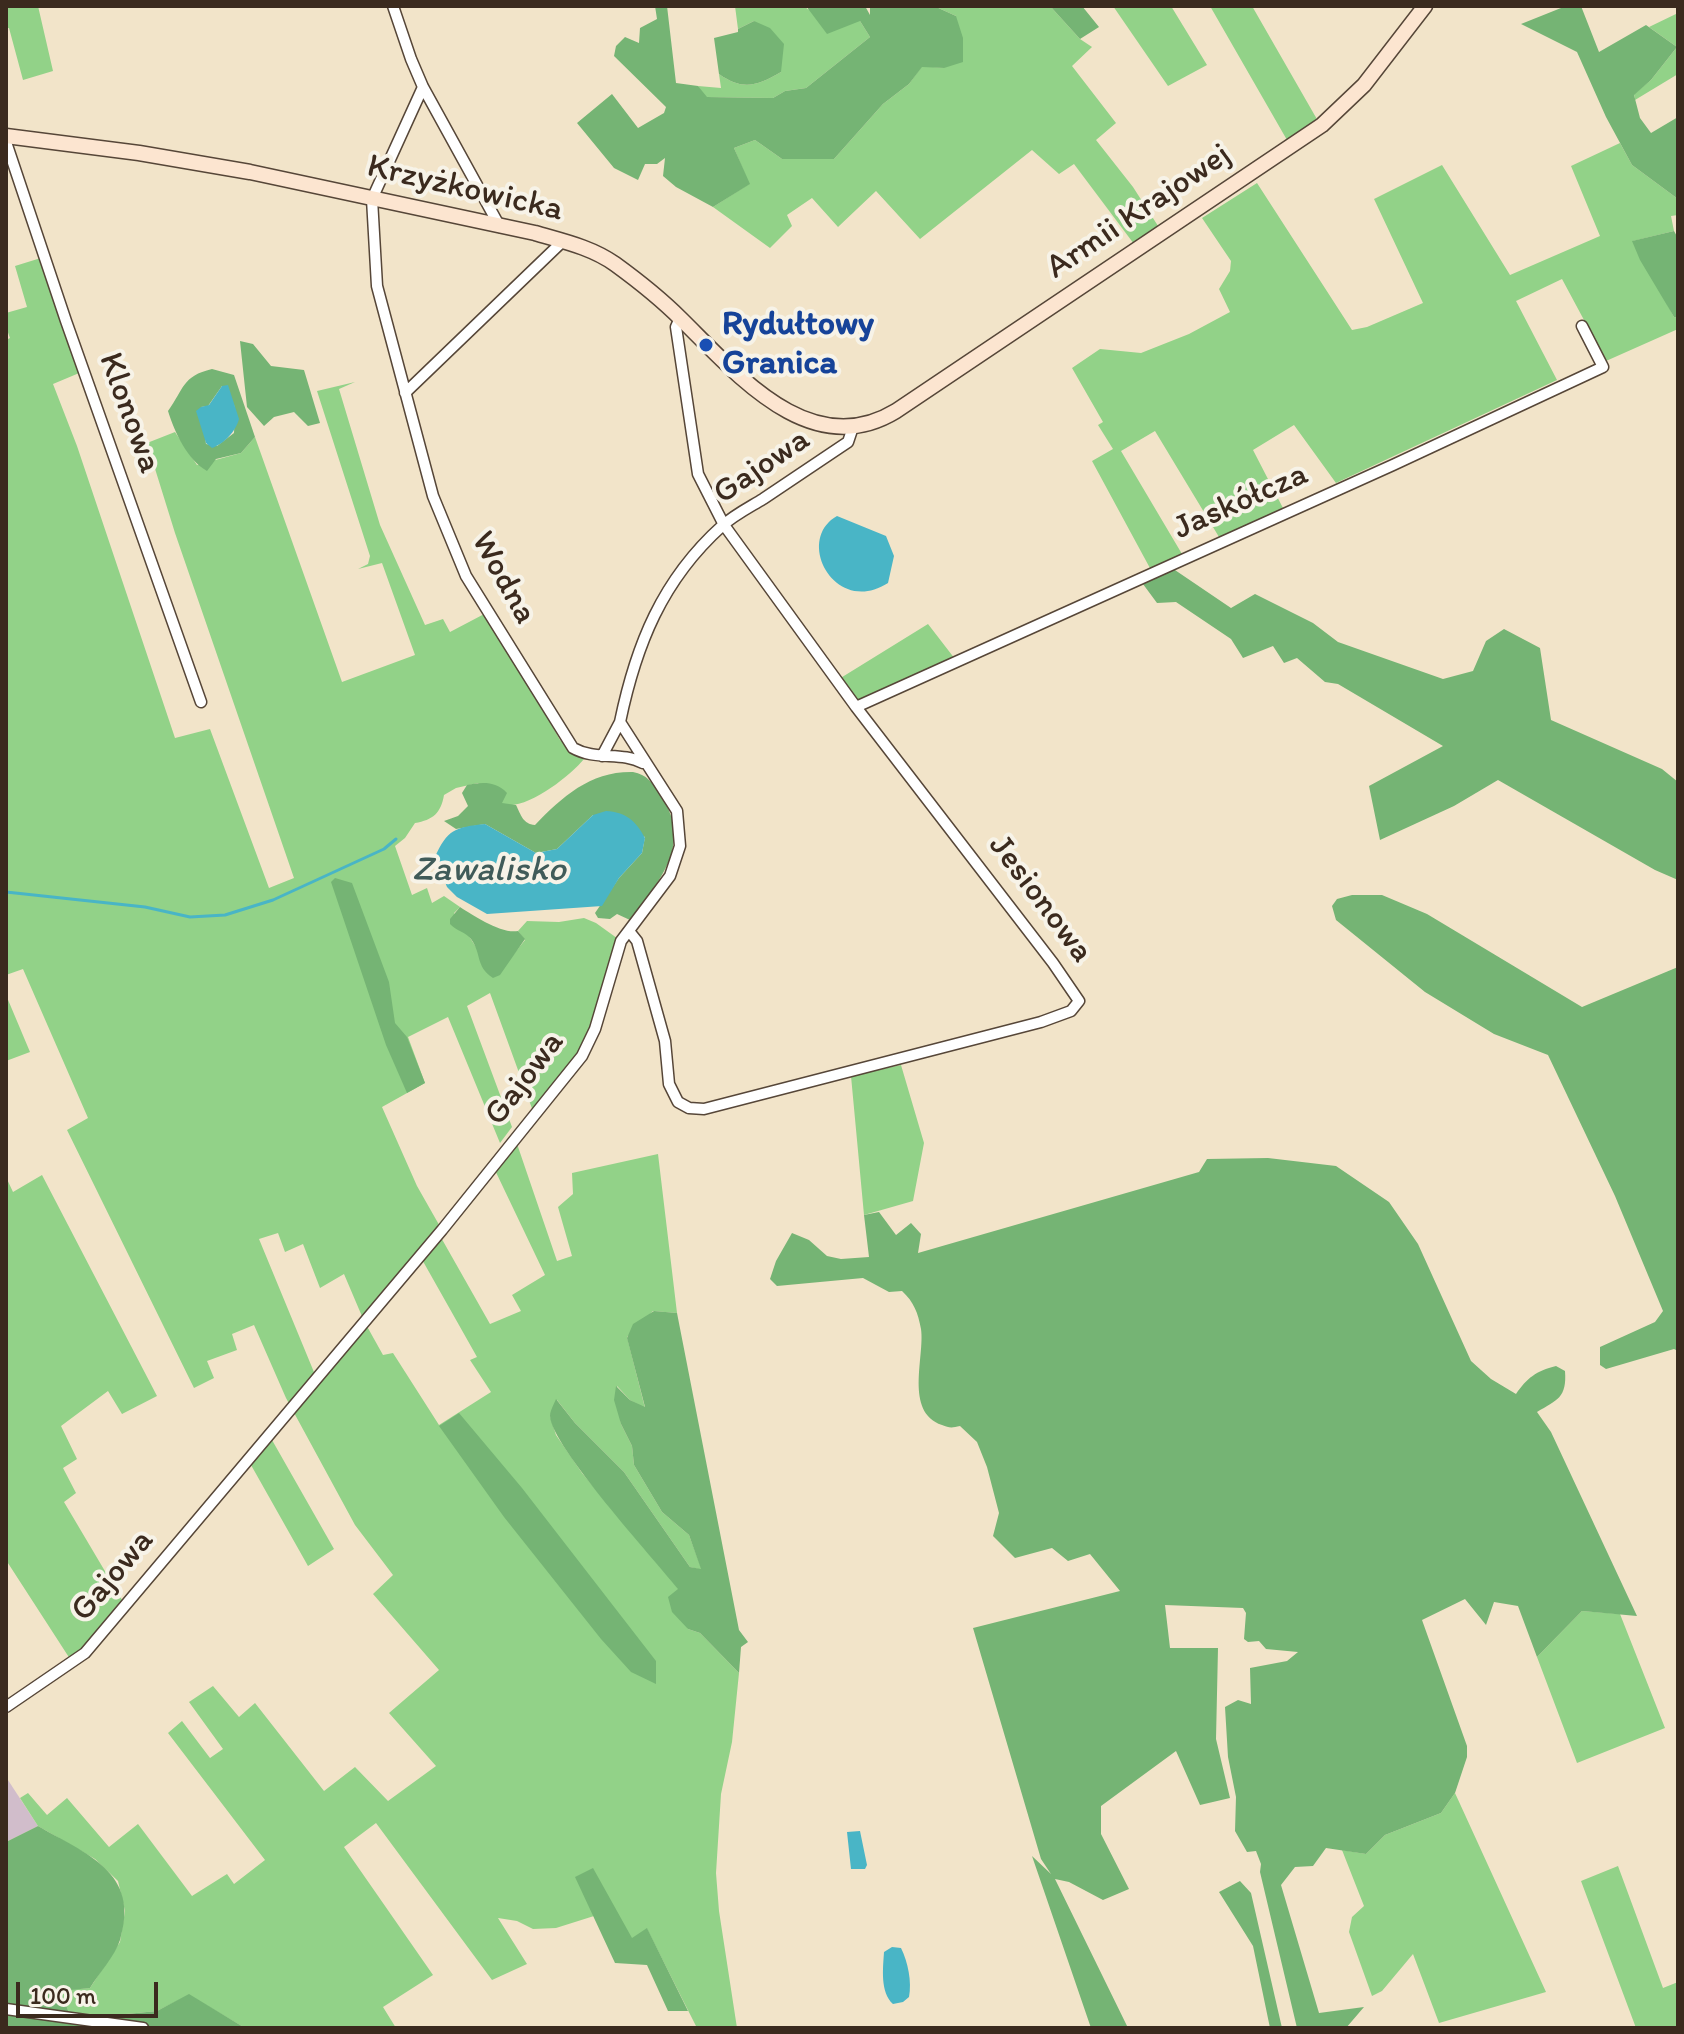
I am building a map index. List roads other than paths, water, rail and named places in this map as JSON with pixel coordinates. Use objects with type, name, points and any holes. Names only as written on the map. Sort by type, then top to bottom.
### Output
[{"type":"street","points":[[393,6],[423,87],[500,227]]},
{"type":"street","name":"Armii Krajowej","points":[[853,427],[878,422],[896,411],[1322,125],[1364,85],[1425,6]]},
{"type":"street","points":[[372,199],[423,87]]},
{"type":"street","name":"Krzyżkowicka","points":[[6,139],[176,159],[563,241],[600,254],[616,264],[680,318],[734,371],[793,415],[825,425],[853,427]]},
{"type":"street","name":"Klonowa","points":[[6,139],[66,321],[201,702]]},
{"type":"street","name":"Wodna","points":[[372,199],[377,286],[433,496],[466,576],[573,748],[584,754],[633,758],[646,764]]},
{"type":"street","points":[[405,393],[563,241]]},
{"type":"street","name":"Jesionowa","points":[[629,931],[637,941],[665,1041],[669,1084],[678,1102],[696,1109],[1041,1022],[1074,1009],[1079,1001],[724,525],[698,474],[676,327],[680,318]]},
{"type":"street","name":"Jaskółcza","points":[[858,706],[1603,367],[1582,326]]},
{"type":"street","name":"Gajowa","points":[[6,1707],[85,1653],[442,1230],[582,1056],[595,1029],[621,941],[670,876],[680,846],[677,811],[620,722],[645,631],[661,602],[694,556],[724,525],[848,442],[853,427]]},
{"type":"street","points":[[602,756],[620,722]]},
{"type":"street","points":[[6,2009],[143,2028]]},
{"type":"water","points":[[228,385],[239,419],[229,436],[212,448],[206,443],[196,411],[209,405],[222,386]]},
{"type":"water","points":[[837,516],[886,536],[894,556],[888,583],[869,591],[852,590],[837,583],[826,571],[820,557],[819,541],[825,527]]},
{"type":"water","name":"Zawalisko","points":[[606,811],[630,818],[645,838],[642,853],[619,878],[602,906],[487,914],[457,897],[447,887],[435,857],[448,835],[466,827],[485,824],[536,853],[557,849],[593,815]]},
{"type":"water","points":[[860,1831],[867,1865],[865,1869],[851,1869],[847,1832]]},
{"type":"water","points":[[892,1947],[901,1948],[910,1985],[909,1997],[893,2004],[884,1987],[883,1973],[884,1952]]},
{"type":"waterway","points":[[6,892],[145,907],[190,917],[225,915],[273,900],[384,849],[396,839]]},
{"type":"place","name":"Rydułtowy Granica","points":[[706,345]]}]
